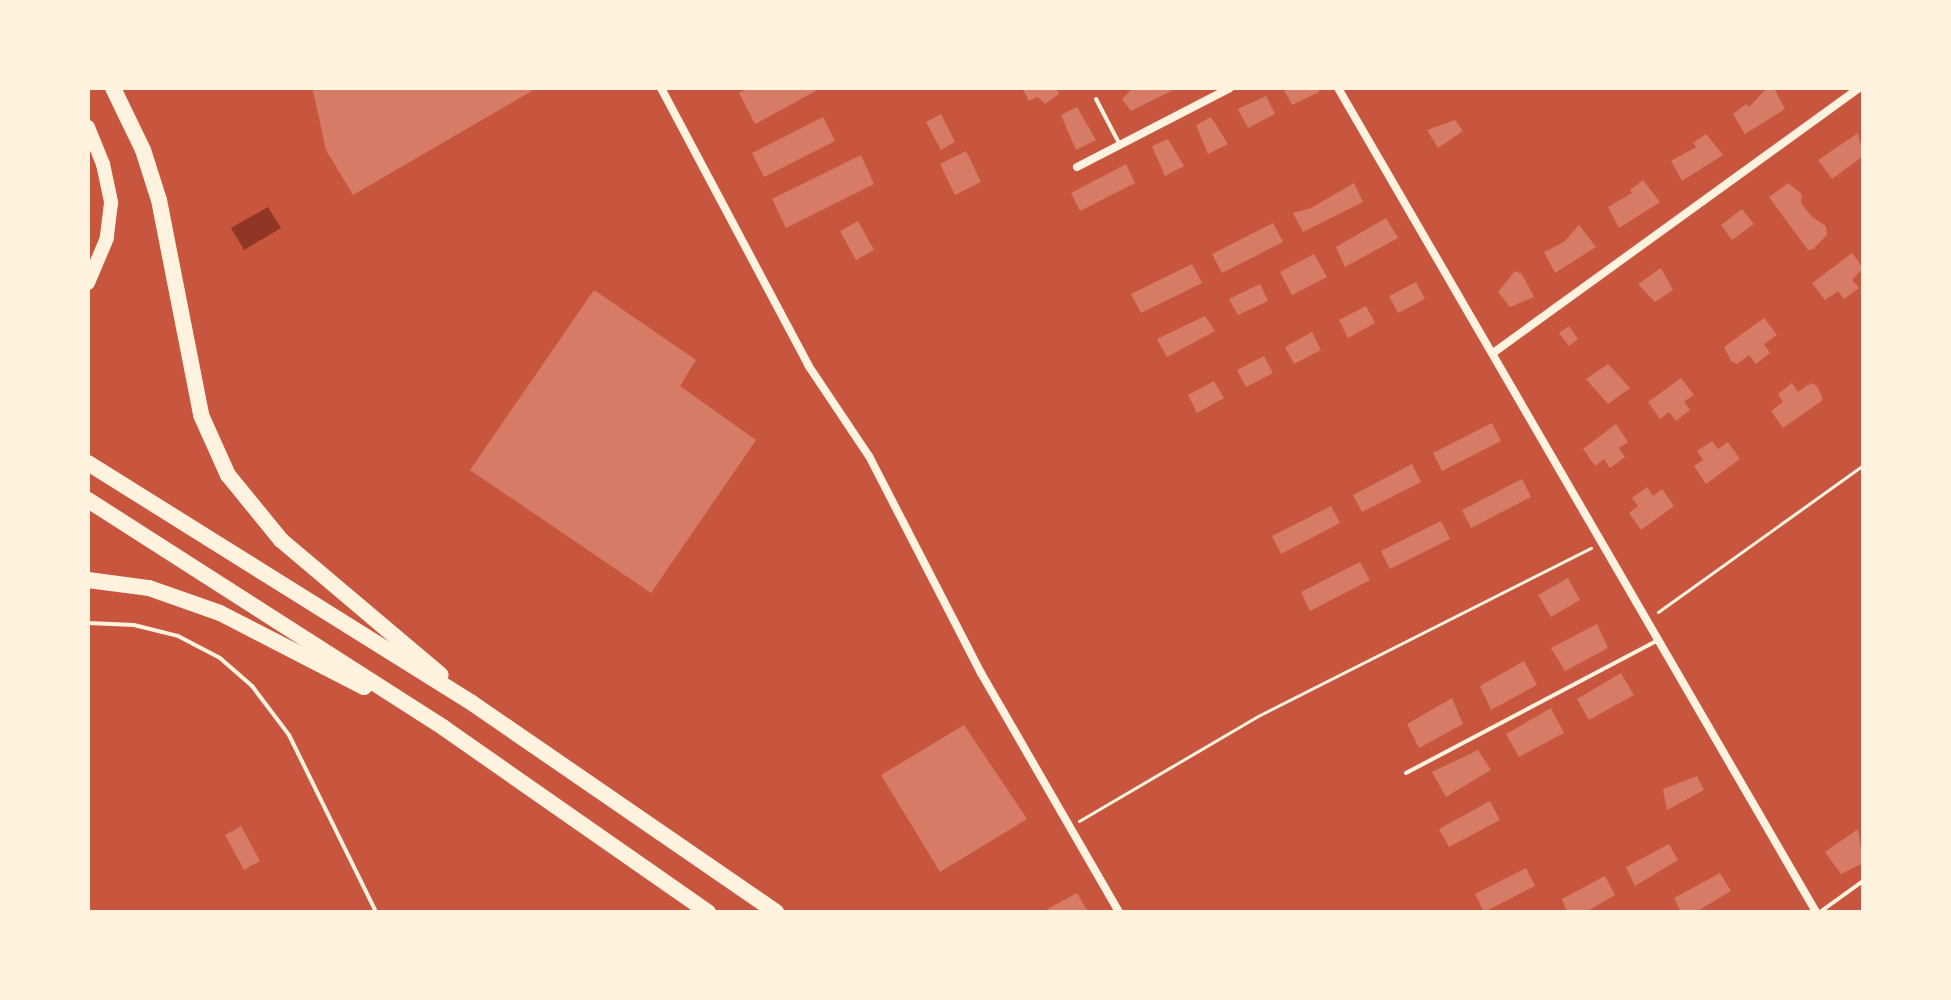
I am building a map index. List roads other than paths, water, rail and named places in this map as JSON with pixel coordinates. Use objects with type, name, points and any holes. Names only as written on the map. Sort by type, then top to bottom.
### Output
[{"type":"highway","points":[[113,88],[143,150],[159,200],[201,415],[228,475],[281,540],[472,703]]},
{"type":"highway","points":[[88,127],[103,164],[111,203],[107,238],[88,283]]},
{"type":"highway","points":[[88,463],[472,703],[776,912]]},
{"type":"highway","points":[[88,500],[444,728],[708,912]]},
{"type":"highway","points":[[88,580],[149,588],[220,613],[444,728]]},
{"type":"street","points":[[661,88],[808,365],[869,456],[981,673],[1119,912]]},
{"type":"street","points":[[1077,167],[1230,88]]},
{"type":"street","points":[[1338,88],[1656,641],[1818,912]]},
{"type":"street","points":[[1493,353],[1859,88]]},
{"type":"lane","points":[[1096,99],[1120,145]]},
{"type":"lane","points":[[88,623],[134,625],[178,636],[220,658],[252,686],[289,735],[376,912]]},
{"type":"lane","points":[[1406,773],[1656,641]]},
{"type":"lane","points":[[1818,912],[1863,881]]}]
